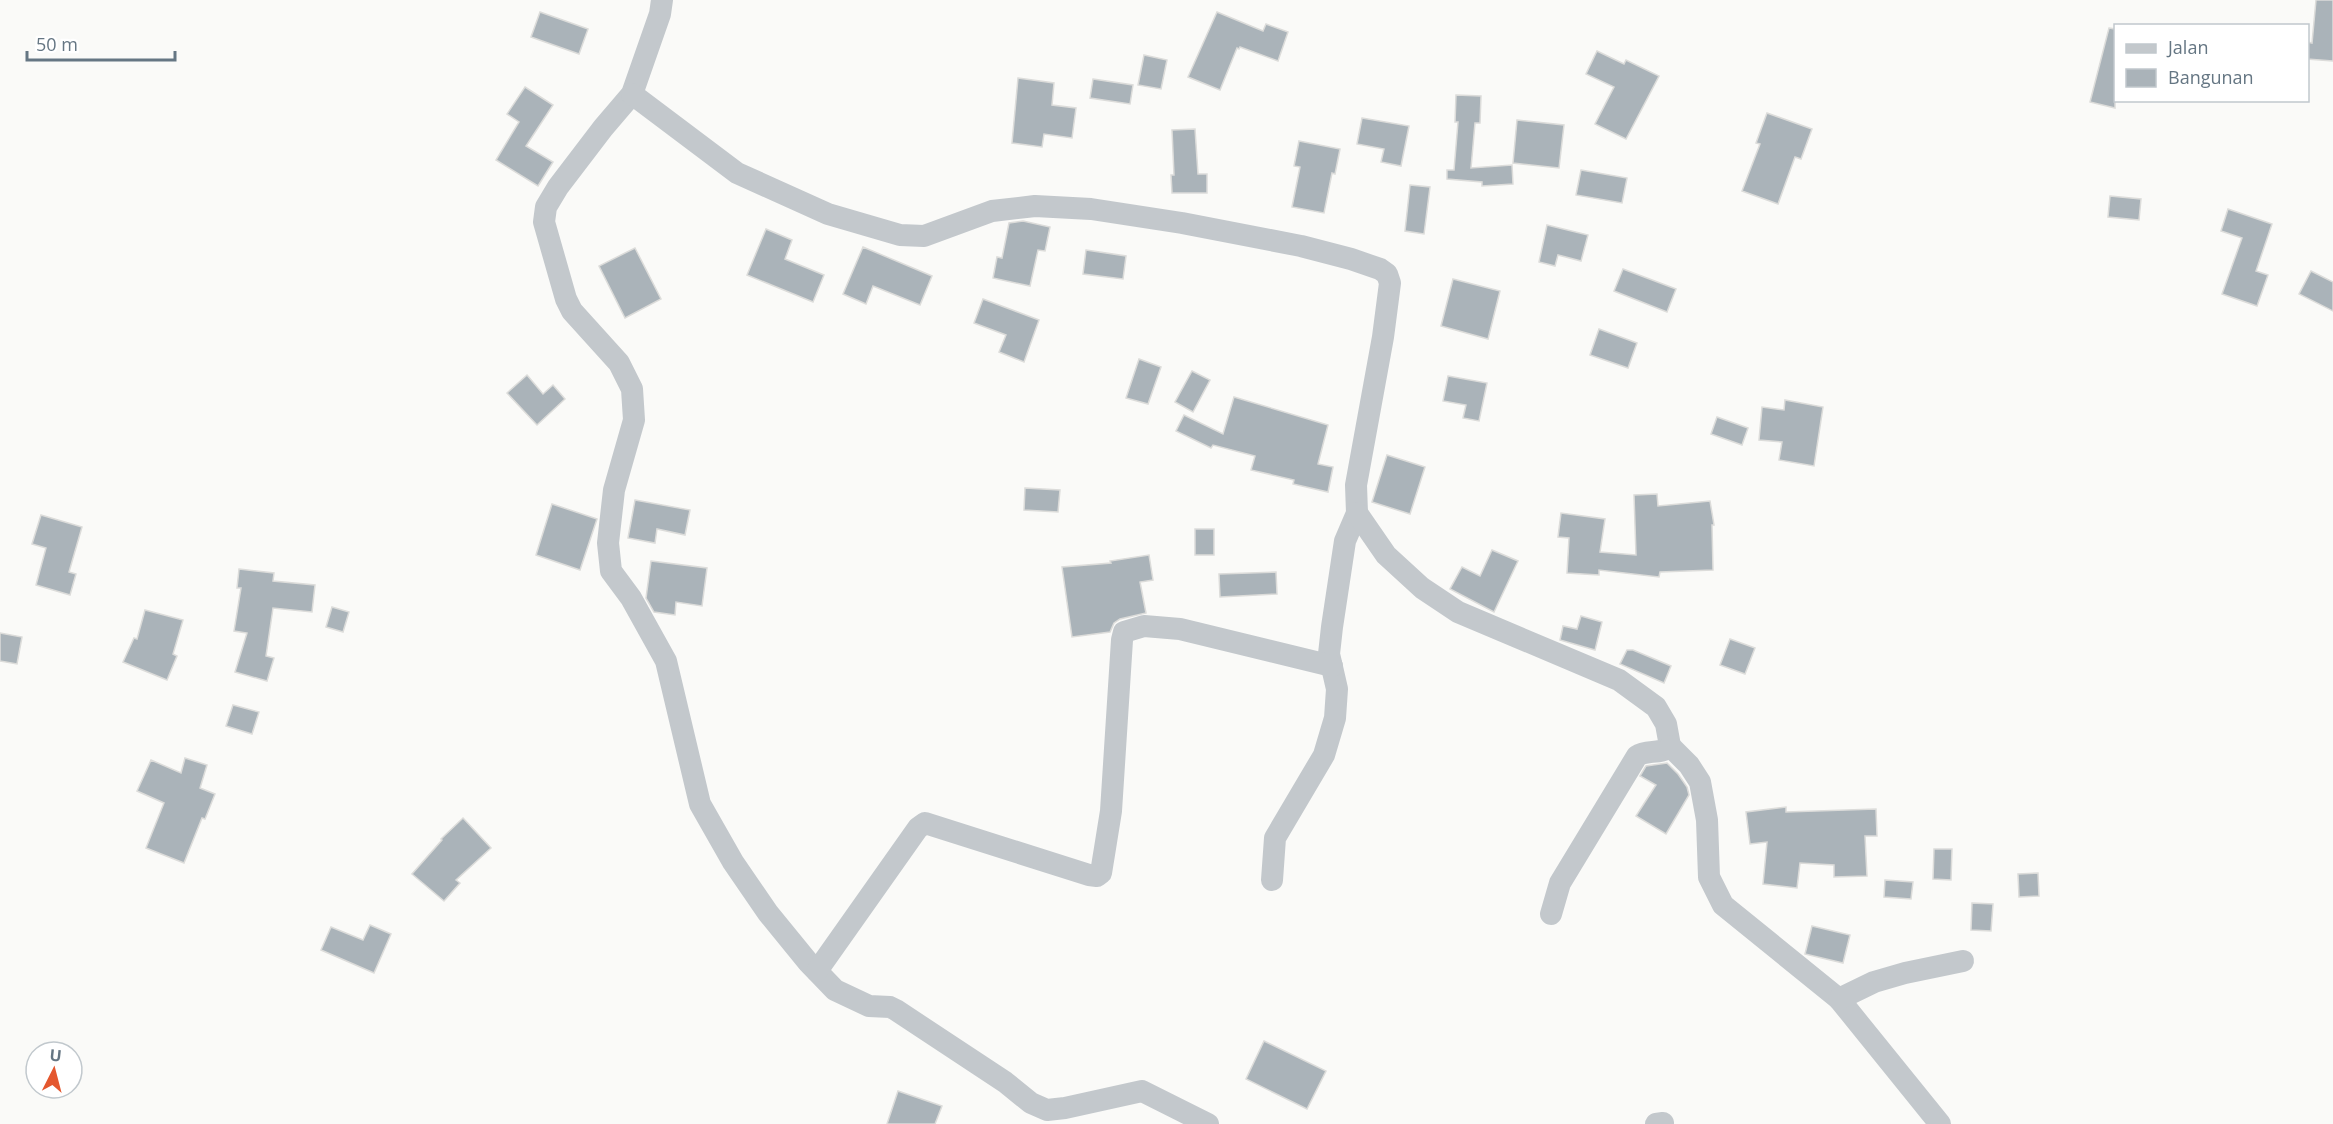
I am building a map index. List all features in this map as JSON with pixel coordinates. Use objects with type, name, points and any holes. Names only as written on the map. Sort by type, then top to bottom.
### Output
[{"type":"street","points":[[662,0],[660,14],[632,94],[558,187],[546,207],[544,222],[566,299],[572,311],[619,363],[632,389],[634,420],[614,490],[608,543],[611,571],[631,598],[666,661],[700,804],[733,862],[768,913],[835,990],[869,1006],[890,1007],[896,1010],[1005,1082],[1031,1103],[1047,1110],[1142,1091],[1178,1117],[1208,1124]]},
{"type":"street","points":[[632,94],[737,173],[828,214],[900,235],[924,236],[992,211],[1035,206],[1091,209],[1182,223],[1301,246],[1380,268],[1387,274],[1390,283],[1383,338],[1356,485],[1357,513],[1345,541],[1329,654],[1337,700],[1329,742],[1324,755],[1275,838],[1272,880]]},
{"type":"street","points":[[1357,513],[1386,555],[1431,594],[1458,612],[1619,680],[1656,707],[1666,724],[1670,746],[1689,765],[1700,782],[1707,820],[1709,877],[1723,905],[1839,999],[1940,1124]]},
{"type":"street","points":[[817,971],[918,828],[924,823],[1089,875],[1097,876],[1101,873],[1111,811],[1124,632],[1144,626],[1180,629],[1332,666]]},
{"type":"street","points":[[1551,914],[1560,883],[1637,756],[1642,752],[1666,750],[1670,746]]},
{"type":"street","points":[[1839,999],[1874,982],[1963,961]]},
{"type":"building","points":[[2316,0],[2333,0],[2333,61],[2309,59],[2309,42],[2312,43]]},
{"type":"building","points":[[540,12],[588,29],[579,54],[531,37]]},
{"type":"building","points":[[1217,12],[1263,31],[1266,24],[1288,32],[1278,61],[1240,47],[1237,48],[1220,90],[1188,77]]},
{"type":"building","points":[[2109,28],[2114,29],[2115,108],[2090,102]]},
{"type":"building","points":[[1597,51],[1624,64],[1626,60],[1659,76],[1626,139],[1595,124],[1614,87],[1586,74]]},
{"type":"building","points":[[1144,55],[1167,60],[1161,89],[1138,85]]},
{"type":"building","points":[[1018,78],[1054,83],[1052,105],[1076,108],[1072,138],[1044,134],[1042,147],[1012,143]]},
{"type":"building","points":[[1093,79],[1133,85],[1130,104],[1090,98]]},
{"type":"building","points":[[525,87],[553,105],[526,146],[553,162],[538,186],[496,160],[519,122],[507,114]]},
{"type":"building","points":[[1456,95],[1481,96],[1480,123],[1475,123],[1471,168],[1512,165],[1513,184],[1482,186],[1482,182],[1447,179],[1447,170],[1454,170],[1458,122],[1455,122]]},
{"type":"building","points":[[1767,113],[1812,129],[1801,159],[1795,157],[1778,204],[1742,191],[1760,144],[1756,143]]},
{"type":"building","points":[[1362,118],[1409,126],[1401,166],[1381,162],[1384,149],[1357,144]]},
{"type":"building","points":[[1517,120],[1564,125],[1559,168],[1513,163]]},
{"type":"building","points":[[1195,129],[1198,174],[1207,174],[1207,193],[1172,193],[1171,175],[1174,175],[1172,130]]},
{"type":"building","points":[[1299,141],[1340,149],[1335,174],[1332,173],[1324,213],[1292,207],[1300,167],[1294,166]]},
{"type":"building","points":[[1581,170],[1627,178],[1622,203],[1576,195]]},
{"type":"building","points":[[1410,185],[1430,187],[1424,234],[1405,231]]},
{"type":"building","points":[[2110,196],[2141,199],[2139,220],[2108,217]]},
{"type":"building","points":[[2228,209],[2272,224],[2256,271],[2268,275],[2257,306],[2222,294],[2242,238],[2221,231]]},
{"type":"building","points":[[1023,221],[1050,227],[1045,251],[1038,250],[1030,286],[993,278],[997,257],[1002,258],[1009,223]]},
{"type":"building","points":[[1547,225],[1588,235],[1581,261],[1558,255],[1555,266],[1539,262]]},
{"type":"building","points":[[766,229],[792,240],[785,259],[824,275],[813,302],[747,275]]},
{"type":"building","points":[[863,247],[932,276],[920,305],[873,286],[866,304],[843,294]]},
{"type":"building","points":[[635,248],[661,299],[625,318],[599,266]]},
{"type":"building","points":[[1086,250],[1126,256],[1123,279],[1083,274]]},
{"type":"building","points":[[1623,269],[1676,289],[1667,312],[1614,291]]},
{"type":"building","points":[[2311,271],[2333,282],[2333,311],[2299,294]]},
{"type":"building","points":[[1453,279],[1500,291],[1488,339],[1441,326]]},
{"type":"building","points":[[983,299],[1039,320],[1024,362],[999,352],[1006,335],[974,323]]},
{"type":"building","points":[[1599,329],[1637,343],[1628,368],[1590,355]]},
{"type":"building","points":[[1139,359],[1161,367],[1148,404],[1126,398]]},
{"type":"building","points":[[1192,371],[1210,380],[1193,412],[1175,402]]},
{"type":"building","points":[[527,375],[543,394],[553,385],[565,399],[537,425],[507,393]]},
{"type":"building","points":[[1448,376],[1487,383],[1479,421],[1463,418],[1466,405],[1443,401]]},
{"type":"building","points":[[1234,397],[1328,425],[1318,464],[1333,467],[1328,492],[1293,484],[1294,480],[1251,470],[1255,456],[1213,445],[1211,448],[1176,431],[1184,415],[1223,434]]},
{"type":"building","points":[[1785,400],[1823,407],[1814,466],[1779,460],[1782,442],[1759,440],[1762,407],[1784,410]]},
{"type":"building","points":[[1717,417],[1748,428],[1742,445],[1711,434]]},
{"type":"building","points":[[1387,455],[1425,467],[1410,514],[1372,502]]},
{"type":"building","points":[[1025,488],[1060,490],[1058,512],[1024,510]]},
{"type":"building","points":[[1657,494],[1658,506],[1710,501],[1714,525],[1712,525],[1713,570],[1660,572],[1659,577],[1599,570],[1599,575],[1567,573],[1569,538],[1558,537],[1561,513],[1605,519],[1600,552],[1636,555],[1634,495]]},
{"type":"building","points":[[635,500],[690,510],[685,535],[657,529],[655,543],[628,538]]},
{"type":"building","points":[[552,504],[597,519],[580,570],[536,555]]},
{"type":"building","points":[[41,515],[82,527],[69,572],[76,574],[70,595],[36,585],[46,548],[32,544]]},
{"type":"building","points":[[1195,529],[1214,529],[1214,555],[1195,555]]},
{"type":"building","points":[[1492,550],[1518,561],[1494,612],[1450,589],[1462,567],[1480,576]]},
{"type":"building","points":[[1149,555],[1153,580],[1140,582],[1146,613],[1120,619],[1114,623],[1110,632],[1072,637],[1062,567],[1111,563],[1110,561]]},
{"type":"building","points":[[651,561],[707,568],[702,606],[676,602],[675,615],[654,612],[646,598]]},
{"type":"building","points":[[239,569],[274,573],[273,581],[315,585],[312,612],[273,608],[266,656],[274,658],[267,681],[235,672],[247,633],[234,631],[241,588],[237,588]]},
{"type":"building","points":[[1276,572],[1277,594],[1220,597],[1219,574]]},
{"type":"building","points":[[332,607],[349,612],[343,632],[326,627]]},
{"type":"building","points":[[145,610],[183,620],[173,654],[177,656],[167,680],[123,662],[134,638],[137,639]]},
{"type":"building","points":[[1581,616],[1602,622],[1595,650],[1560,640],[1563,626],[1577,629]]},
{"type":"building","points":[[0,633],[22,637],[17,664],[0,661]]},
{"type":"building","points":[[1730,639],[1755,648],[1745,674],[1720,665]]},
{"type":"building","points":[[1627,650],[1633,650],[1671,666],[1664,683],[1620,664]]},
{"type":"building","points":[[233,705],[259,712],[252,734],[226,726]]},
{"type":"building","points":[[185,758],[207,765],[200,788],[215,794],[205,819],[202,818],[184,863],[146,848],[164,803],[137,791],[151,760],[181,773]]},
{"type":"building","points":[[1667,763],[1687,787],[1689,795],[1666,834],[1636,816],[1656,785],[1640,776],[1646,766]]},
{"type":"building","points":[[1786,807],[1786,812],[1876,809],[1877,836],[1865,836],[1867,876],[1834,877],[1834,865],[1800,863],[1797,888],[1763,884],[1767,842],[1750,844],[1746,812]]},
{"type":"building","points":[[463,818],[491,848],[456,880],[460,883],[444,901],[412,874],[441,839]]},
{"type":"building","points":[[1934,849],[1952,849],[1951,880],[1933,879]]},
{"type":"building","points":[[2038,873],[2039,896],[2019,897],[2018,874]]},
{"type":"building","points":[[1885,880],[1913,882],[1911,899],[1884,897]]},
{"type":"building","points":[[1972,903],[1993,904],[1991,931],[1971,930]]},
{"type":"building","points":[[370,925],[391,934],[374,973],[321,950],[331,927],[363,940]]},
{"type":"building","points":[[1812,926],[1850,935],[1843,963],[1805,954]]},
{"type":"building","points":[[1264,1041],[1326,1071],[1307,1109],[1246,1079]]},
{"type":"building","points":[[898,1091],[942,1106],[935,1124],[887,1124]]}]
